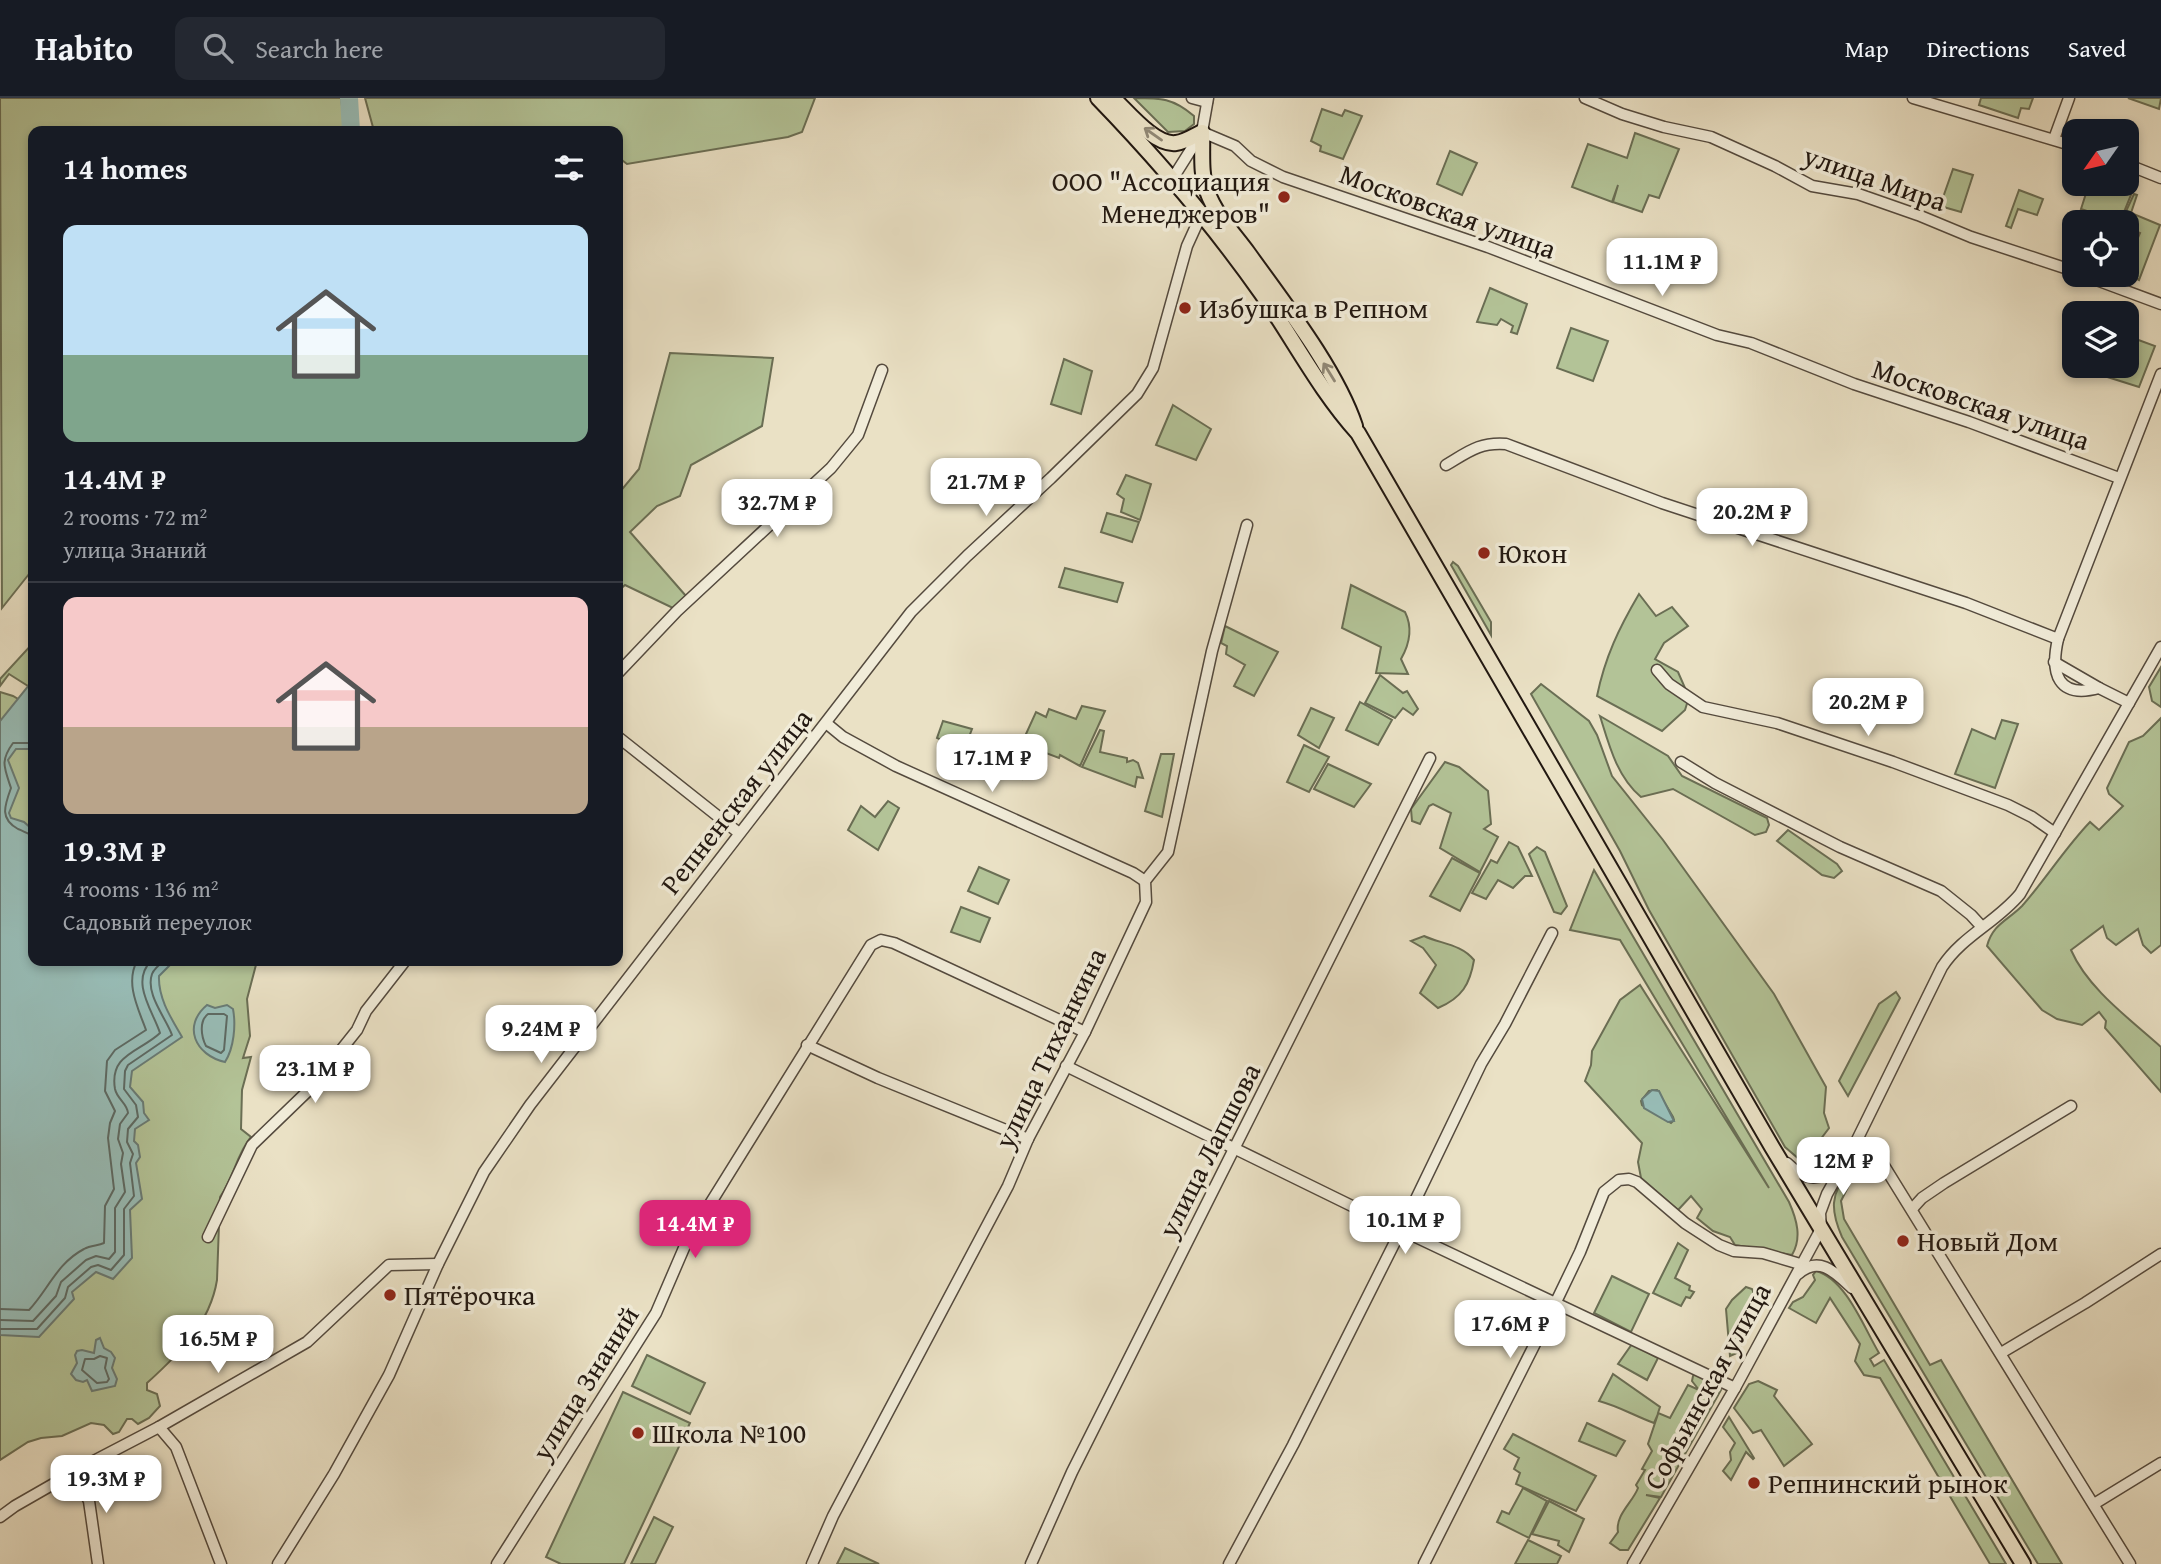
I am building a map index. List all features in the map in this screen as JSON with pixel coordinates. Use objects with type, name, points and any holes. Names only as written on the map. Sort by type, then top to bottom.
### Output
[{"type":"highway","points":[[1098,98],[1202,213],[1263,296],[1329,398],[1358,433],[1772,1147],[2023,1564]]},
{"type":"highway","points":[[1113,98],[1151,134],[1168,143],[1183,142],[1202,132],[1204,180],[1208,195],[1321,360],[1350,410],[1358,433]]},
{"type":"street","points":[[1173,178],[1202,132],[1208,100],[1192,98]]},
{"type":"street","name":"улица Мира","points":[[1585,98],[1632,117],[1711,137],[1776,166],[1812,186],[1858,194],[1971,237],[2062,267]]},
{"type":"street","points":[[1913,98],[2062,142]]},
{"type":"street","points":[[2054,139],[2069,98]]},
{"type":"street","name":"Московская улица","points":[[1202,132],[1235,146],[1251,162],[1283,177],[1488,247],[1717,335],[1751,343],[1854,384],[1969,422],[2119,478]]},
{"type":"street","points":[[2139,169],[2161,178]]},
{"type":"street","name":"Репненская улица","points":[[278,1564],[334,1474],[389,1375],[438,1264],[484,1172],[530,1105],[911,612],[1137,394],[1153,368],[1187,246],[1202,213]]},
{"type":"street","points":[[2115,287],[2161,304]]},
{"type":"street","points":[[623,668],[677,611],[831,468],[858,435],[881,370]]},
{"type":"street","points":[[2099,688],[2087,691],[2062,684],[2056,675],[2054,662],[2058,639],[2161,374]]},
{"type":"street","points":[[1446,465],[1472,449],[1489,443],[1506,444],[1662,503],[1966,603],[2058,639]]},
{"type":"street","points":[[826,723],[843,737],[896,766],[1133,873],[1145,881],[1168,852],[1212,651],[1247,525]]},
{"type":"street","name":"Софьинская улица","points":[[1633,1564],[1735,1388],[1821,1229],[1821,1208],[1942,967],[1959,945],[2006,909],[2020,894],[2161,647]]},
{"type":"street","points":[[2054,662],[2129,703]]},
{"type":"street","points":[[1657,670],[1669,684],[1703,707],[1777,723],[1893,762],[2008,805],[2055,833]]},
{"type":"street","points":[[623,741],[738,833]]},
{"type":"street","name":"улица Лапшова","points":[[1031,1564],[1072,1472],[1430,758]]},
{"type":"street","points":[[1681,762],[1715,783],[1840,847],[1941,891],[1982,927]]},
{"type":"street","name":"улица Тиханкина","points":[[812,1564],[832,1516],[1008,1186],[1028,1139],[1085,1032],[1146,902],[1145,881]]},
{"type":"street","points":[[1229,1564],[1293,1445],[1481,1064],[1552,933]]},
{"type":"street","name":"улица Знаний","points":[[497,1564],[656,1313],[687,1241],[865,952],[872,945],[881,940],[894,943],[1085,1032]]},
{"type":"street","points":[[208,1237],[252,1145],[310,1089],[401,966]]},
{"type":"street","points":[[807,1045],[878,1078],[1028,1139]]},
{"type":"street","points":[[1066,1066],[1401,1230],[1735,1388]]},
{"type":"street","points":[[1912,1209],[1922,1198],[1944,1183],[2071,1105]]},
{"type":"street","points":[[1855,1144],[1878,1156],[2130,1564]]},
{"type":"street","points":[[1772,1147],[1794,1170],[1813,1178],[1827,1175],[1846,1161]]},
{"type":"street","points":[[1424,1564],[1555,1304],[1604,1192],[1619,1180],[1637,1182],[1685,1223],[1719,1245],[1734,1251],[1763,1252],[1800,1264]]},
{"type":"street","points":[[2001,1353],[2161,1254]]},
{"type":"street","points":[[0,1517],[90,1463],[159,1427],[307,1342],[389,1265],[438,1264]]},
{"type":"street","points":[[1787,1289],[1802,1270],[1817,1264],[1833,1271],[1863,1299]]},
{"type":"street","points":[[159,1427],[176,1447],[221,1564]]},
{"type":"street","points":[[2094,1504],[2161,1463]]},
{"type":"street","points":[[78,1471],[79,1481],[89,1501],[98,1564]]},
{"type":"green space","points":[[0,98],[341,98],[344,126],[28,126],[28,575],[2,608]]},
{"type":"green space","points":[[365,98],[815,98],[802,132],[788,137],[627,164],[623,161],[623,126],[373,126]]},
{"type":"green space","points":[[1134,98],[1173,102],[1194,116],[1194,124],[1185,131],[1168,132]]},
{"type":"green space","points":[[1981,98],[2033,98],[2029,109],[2021,108],[2018,118],[1979,105]]},
{"type":"green space","points":[[2128,98],[2161,98],[2159,109]]},
{"type":"green space","points":[[1322,109],[1342,116],[1345,110],[1362,116],[1343,159],[1320,151],[1321,146],[1311,141]]},
{"type":"green space","points":[[1635,133],[1679,149],[1659,198],[1649,195],[1642,212],[1613,202],[1618,185],[1612,202],[1572,187],[1588,144],[1627,158]]},
{"type":"green space","points":[[1450,151],[1477,163],[1462,195],[1437,184]]},
{"type":"green space","points":[[1953,169],[1973,175],[1961,212],[1940,206]]},
{"type":"green space","points":[[2019,190],[2043,199],[2037,215],[2018,209],[2011,228],[2006,226]]},
{"type":"green space","points":[[2085,196],[2131,196],[2125,210],[2081,209]]},
{"type":"green space","points":[[2133,196],[2137,196],[2132,210],[2127,210]]},
{"type":"green space","points":[[2139,216],[2160,225],[2139,280],[2139,235]]},
{"type":"green space","points":[[1490,288],[1527,304],[1517,334],[1511,332],[1513,326],[1501,319],[1497,325],[1477,322]]},
{"type":"green space","points":[[1571,328],[1608,341],[1593,381],[1557,368]]},
{"type":"green space","points":[[2139,340],[2155,346],[2139,387],[2111,378],[2139,378]]},
{"type":"green space","points":[[670,353],[773,358],[762,426],[691,465],[680,496],[657,506],[630,532],[686,596],[673,608],[625,585],[623,587],[623,488],[639,469]]},
{"type":"green space","points":[[1064,359],[1092,371],[1081,414],[1051,404]]},
{"type":"green space","points":[[1173,405],[1211,429],[1196,460],[1156,445]]},
{"type":"green space","points":[[1126,475],[1151,484],[1140,520],[1121,512],[1124,499],[1117,494]]},
{"type":"green space","points":[[1107,513],[1139,522],[1132,542],[1101,532]]},
{"type":"green space","points":[[1453,562],[1491,622],[1491,635],[1451,565]]},
{"type":"green space","points":[[1065,568],[1123,583],[1117,602],[1059,587]]},
{"type":"green space","points":[[1351,585],[1405,612],[1409,636],[1401,659],[1408,674],[1376,673],[1381,647],[1342,628]]},
{"type":"green space","points":[[1639,594],[1656,616],[1672,607],[1688,626],[1664,643],[1655,659],[1678,672],[1689,697],[1685,710],[1662,731],[1597,696],[1614,643]]},
{"type":"green space","points":[[1225,626],[1278,652],[1254,696],[1234,686],[1245,665],[1226,654],[1227,646],[1221,643]]},
{"type":"green space","points":[[28,648],[28,686],[9,674],[0,686],[0,679]]},
{"type":"green space","points":[[2161,667],[2161,707],[2152,701],[2149,687]]},
{"type":"green space","points":[[1380,675],[1403,693],[1407,691],[1418,709],[1413,715],[1403,708],[1395,718],[1365,703]]},
{"type":"green space","points":[[1541,684],[1589,721],[1612,776],[1663,840],[1774,994],[1826,1087],[1824,1113],[1829,1128],[1817,1144],[1825,1151],[1807,1166],[1785,1147],[1649,910],[1620,851],[1531,694]]},
{"type":"green space","points":[[0,692],[28,705],[28,966],[256,966],[247,999],[250,1036],[243,1058],[251,1057],[242,1090],[241,1129],[251,1137],[220,1197],[217,1280],[207,1311],[181,1350],[147,1383],[147,1390],[157,1394],[160,1406],[149,1418],[138,1424],[127,1419],[119,1432],[113,1434],[104,1425],[91,1423],[62,1436],[28,1442],[0,1460]]},
{"type":"green space","points":[[1360,702],[1392,720],[1378,745],[1346,730]]},
{"type":"green space","points":[[1082,706],[1105,711],[1080,766],[1060,755],[1059,758],[1033,748],[1022,779],[1002,771],[1014,743],[1021,745],[1036,712],[1046,717],[1049,709],[1076,719]]},
{"type":"green space","points":[[1311,708],[1334,718],[1319,748],[1298,735]]},
{"type":"green space","points":[[1600,716],[1668,756],[1682,776],[1767,818],[1769,825],[1766,832],[1755,835],[1673,789],[1641,797],[1620,770]]},
{"type":"green space","points":[[2161,718],[2161,945],[2151,953],[2143,945],[2138,929],[2116,945],[2107,938],[2103,926],[2071,950],[2078,964],[2099,990],[2161,1047],[2161,1092],[2105,1028],[2106,1021],[2099,1012],[2082,1025],[2057,1019],[2042,1010],[1987,946],[1997,928],[2022,906],[2090,822],[2099,830],[2123,806],[2109,794],[2107,788],[2129,742],[2143,736]]},
{"type":"green space","points":[[2002,720],[2018,724],[1995,788],[1955,774],[1972,729],[1995,739]]},
{"type":"green space","points":[[943,721],[972,729],[964,750],[937,738]]},
{"type":"green space","points":[[1100,730],[1104,731],[1100,752],[1138,763],[1143,778],[1137,777],[1135,787],[1082,767]]},
{"type":"green space","points":[[1304,745],[1329,757],[1309,792],[1287,782]]},
{"type":"green space","points":[[1161,754],[1174,754],[1162,817],[1145,811]]},
{"type":"green space","points":[[1445,762],[1459,767],[1488,791],[1491,824],[1484,829],[1498,837],[1480,872],[1440,848],[1451,813],[1433,804],[1429,806],[1420,824],[1412,821],[1411,809]]},
{"type":"green space","points":[[1328,764],[1371,784],[1354,807],[1314,789]]},
{"type":"green space","points":[[888,801],[899,808],[878,850],[848,830],[861,806],[875,817]]},
{"type":"green space","points":[[1788,830],[1837,864],[1842,871],[1834,878],[1822,875],[1777,841]]},
{"type":"green space","points":[[1509,842],[1518,847],[1532,876],[1525,876],[1513,888],[1498,880],[1486,899],[1472,893],[1491,860],[1497,863]]},
{"type":"green space","points":[[1537,847],[1545,852],[1567,906],[1561,914],[1554,912],[1529,854]]},
{"type":"green space","points":[[1452,858],[1480,873],[1460,911],[1430,896]]},
{"type":"green space","points":[[979,867],[1009,880],[998,904],[968,891]]},
{"type":"green space","points":[[1594,870],[1789,1202],[1797,1229],[1797,1242],[1792,1255],[1735,1245],[1730,1237],[1713,1231],[1697,1218],[1702,1209],[1691,1196],[1678,1210],[1641,1178],[1638,1162],[1642,1143],[1585,1081],[1591,1065],[1592,1051],[1620,1000],[1640,985],[1769,1188],[1620,940],[1570,930]],"holes":[[[1657,1090],[1673,1117],[1671,1123],[1642,1105],[1641,1101],[1649,1091]]]},
{"type":"green space","points":[[961,907],[990,918],[980,942],[951,932]]},
{"type":"green space","points":[[1424,936],[1457,947],[1474,960],[1464,989],[1453,1000],[1438,1008],[1420,993],[1436,965],[1423,948],[1411,941]]},
{"type":"green space","points":[[1896,992],[1900,998],[1848,1096],[1839,1081],[1879,1004]]},
{"type":"green space","points":[[1850,1171],[1856,1171],[1841,1201],[1844,1219],[1930,1365],[1941,1360],[2062,1564],[2038,1564],[1842,1237],[1834,1203],[1838,1187]]},
{"type":"green space","points":[[1678,1243],[1688,1250],[1675,1278],[1690,1286],[1689,1290],[1694,1292],[1690,1298],[1686,1297],[1681,1306],[1653,1293]]},
{"type":"green space","points":[[1816,1271],[1836,1284],[1853,1306],[1879,1353],[1870,1359],[1874,1366],[1884,1360],[2006,1564],[1990,1564],[1880,1378],[1864,1375],[1855,1361],[1860,1344],[1830,1298],[1816,1323],[1789,1308],[1793,1302],[1803,1297],[1815,1280],[1813,1275]]},
{"type":"green space","points":[[1612,1276],[1649,1294],[1631,1332],[1594,1313]]},
{"type":"green space","points":[[1746,1287],[1752,1289],[1760,1309],[1737,1353],[1730,1356],[1726,1309]]},
{"type":"green space","points":[[1632,1344],[1658,1358],[1647,1380],[1618,1364]]},
{"type":"green space","points":[[647,1355],[705,1383],[690,1414],[632,1386]]},
{"type":"green space","points":[[1697,1373],[1719,1384],[1721,1390],[1661,1497],[1646,1495],[1660,1498],[1628,1550],[1620,1550],[1610,1543],[1618,1532],[1619,1520],[1636,1493],[1636,1485],[1645,1470],[1642,1469],[1652,1451],[1648,1444],[1658,1414],[1654,1423],[1599,1401],[1613,1374],[1660,1407],[1658,1413],[1670,1418],[1688,1385],[1699,1390],[1692,1381]]},
{"type":"green space","points":[[1758,1381],[1777,1390],[1774,1396],[1812,1444],[1784,1466],[1761,1430],[1753,1433],[1734,1408],[1749,1384]]},
{"type":"green space","points":[[623,1392],[690,1423],[624,1564],[561,1564],[546,1557]]},
{"type":"green space","points":[[1729,1417],[1754,1458],[1746,1452],[1731,1480],[1723,1471],[1731,1460],[1730,1452],[1735,1443],[1723,1427]]},
{"type":"green space","points":[[1587,1423],[1625,1441],[1616,1456],[1579,1441]]},
{"type":"green space","points":[[1513,1434],[1596,1476],[1576,1511],[1516,1484],[1520,1473],[1514,1469],[1519,1458],[1504,1449]]},
{"type":"green space","points":[[1523,1488],[1547,1501],[1529,1538],[1497,1522],[1502,1511],[1509,1514]]},
{"type":"green space","points":[[1549,1501],[1584,1519],[1569,1552],[1558,1545],[1559,1541],[1532,1534]]},
{"type":"green space","points":[[654,1517],[673,1527],[655,1564],[631,1564]]},
{"type":"green space","points":[[1528,1540],[1561,1556],[1557,1564],[1515,1564]]},
{"type":"green space","points":[[845,1548],[879,1564],[837,1564]]},
{"type":"water","points":[[28,686],[28,749],[16,749],[8,760],[19,788],[9,813],[11,818],[28,826],[28,966],[169,966],[159,976],[159,984],[163,1000],[182,1037],[132,1071],[130,1087],[143,1102],[144,1113],[149,1120],[135,1129],[134,1141],[138,1145],[140,1157],[136,1163],[142,1199],[130,1210],[132,1258],[113,1279],[96,1272],[72,1292],[74,1299],[39,1337],[0,1335],[0,721]]},
{"type":"water","points":[[207,1005],[215,1008],[227,1005],[233,1009],[234,1036],[225,1062],[206,1053],[195,1039],[195,1022]]},
{"type":"water","points":[[1652,1090],[1659,1091],[1674,1121],[1668,1122],[1644,1108],[1642,1099]]},
{"type":"water","points":[[100,1338],[104,1348],[115,1358],[112,1368],[117,1379],[115,1386],[92,1391],[87,1380],[76,1380],[71,1374],[77,1363],[77,1351],[94,1353],[96,1340]]},
{"type":"waterway","points":[[349,98],[351,126]]},
{"type":"place","name":"ООО \"Ассоциация Менеджеров\"","points":[[1284,197]]},
{"type":"place","name":"Избушка в Репном","points":[[1185,308]]},
{"type":"place","name":"Юкон","points":[[1484,553]]},
{"type":"place","name":"Новый Дом","points":[[1903,1241]]},
{"type":"place","name":"Пятёрочка","points":[[390,1295]]},
{"type":"place","name":"Школа №100","points":[[638,1433]]},
{"type":"place","name":"Репнинский рынок","points":[[1754,1483]]}]
